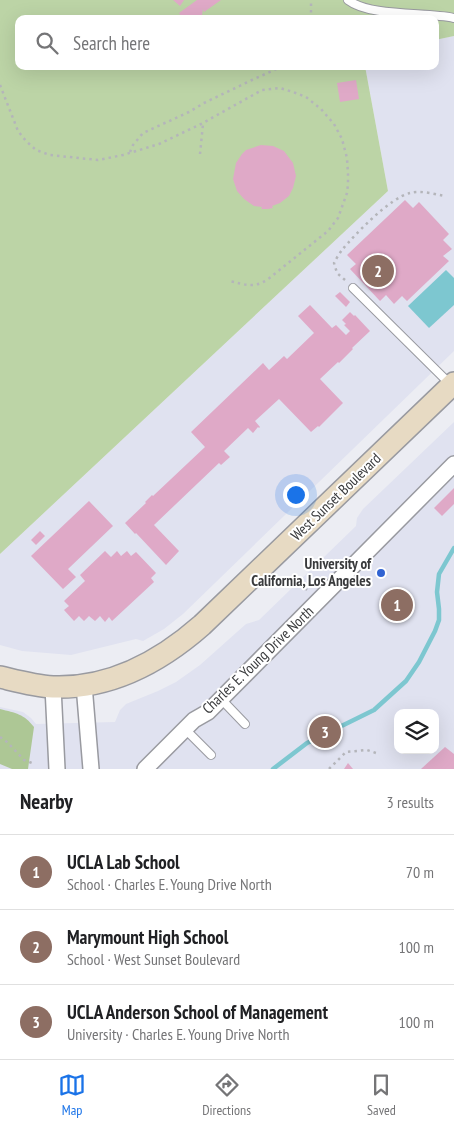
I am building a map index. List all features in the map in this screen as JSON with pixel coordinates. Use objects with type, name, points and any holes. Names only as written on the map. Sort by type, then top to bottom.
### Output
[{"type":"main road","name":"West Sunset Boulevard","points":[[0,677],[53,687],[84,685],[107,680],[150,663],[187,638],[216,612],[453,384]]},
{"type":"street","name":"Charles E. Young Drive North","points":[[144,769],[194,720],[208,712],[454,464]]},
{"type":"street","points":[[84,685],[91,769]]},
{"type":"street","points":[[53,687],[57,769]]},
{"type":"lane","points":[[348,0],[353,4],[377,11],[421,15]]},
{"type":"lane","points":[[439,17],[454,18]]},
{"type":"lane","points":[[353,288],[453,384]]},
{"type":"lane","points":[[220,699],[245,724]]},
{"type":"lane","points":[[185,729],[211,755]]},
{"type":"path","points":[[311,0],[311,15]]},
{"type":"path","points":[[129,153],[133,144],[143,133],[274,70]]},
{"type":"path","points":[[0,84],[18,131],[36,150],[50,156],[98,160],[158,144],[203,123],[262,90],[280,88],[293,92],[306,97],[321,109],[334,124],[342,139],[346,158],[348,184],[338,218],[328,231],[267,280],[252,286],[229,281]]},
{"type":"path","points":[[200,154],[203,123]]},
{"type":"path","points":[[353,288],[337,273],[334,263],[341,251],[367,224],[391,202],[403,195],[413,192],[445,196]]},
{"type":"path","points":[[297,580],[307,590]]},
{"type":"path","points":[[0,737],[24,760],[32,763]]},
{"type":"path","points":[[329,769],[346,752],[367,750],[379,754]]},
{"type":"shaded area","points":[[454,36],[454,351],[183,614],[164,629],[143,641],[136,639],[71,655],[22,651],[0,645],[0,554],[388,191],[366,70],[439,70],[439,39]]},
{"type":"shaded area","name":"University of California, Los Angeles","points":[[454,422],[454,769],[0,769],[0,707],[23,712],[36,724],[115,722],[120,710],[126,704],[176,682],[200,665],[246,624],[259,620],[356,526],[357,518],[363,509]]},
{"type":"green space","points":[[0,0],[454,0],[454,36],[439,39],[439,15],[15,15],[15,70],[366,70],[388,191],[0,554]]},
{"type":"green space","points":[[0,709],[27,719],[34,727],[28,769],[12,769],[0,764]]},
{"type":"water","points":[[446,270],[454,278],[454,305],[429,328],[408,306]]},
{"type":"building","points":[[173,0],[184,0],[180,6]]},
{"type":"building","points":[[197,0],[221,0],[204,12],[203,9],[202,15],[180,15],[179,13]]},
{"type":"building","points":[[356,80],[359,99],[340,102],[337,83]]},
{"type":"building","points":[[261,145],[273,146],[284,151],[293,163],[296,176],[289,196],[272,206],[273,208],[268,209],[261,209],[262,207],[254,206],[244,199],[237,191],[233,179],[236,163],[242,154],[246,150]]},
{"type":"building","points":[[405,200],[413,208],[419,202],[449,234],[443,240],[452,249],[443,256],[449,261],[407,301],[402,296],[394,304],[386,295],[380,301],[350,269],[356,264],[347,255]]},
{"type":"building","points":[[340,292],[350,302],[346,307],[335,296]]},
{"type":"building","points":[[310,305],[332,328],[336,325],[346,335],[350,331],[342,320],[350,312],[370,331],[339,363],[320,379],[343,403],[319,427],[311,432],[279,399],[255,421],[260,427],[253,433],[248,428],[224,451],[230,457],[221,465],[219,463],[154,525],[179,551],[166,565],[125,523],[152,495],[205,447],[191,432],[263,363],[269,370],[284,356],[287,359],[314,333],[298,316]]},
{"type":"building","points":[[454,488],[454,504],[442,516],[434,508]]},
{"type":"building","points":[[89,501],[113,526],[68,569],[76,577],[63,589],[31,556]]},
{"type":"building","points":[[40,531],[45,536],[36,545],[31,540]]},
{"type":"building","points":[[105,551],[111,557],[117,551],[121,556],[127,551],[131,556],[136,552],[156,573],[151,578],[154,582],[112,621],[109,617],[105,622],[100,616],[95,621],[89,616],[84,621],[79,616],[74,621],[64,610],[69,606],[64,601],[85,581],[80,575]]},
{"type":"building","points":[[445,747],[454,754],[454,769],[421,769],[439,754]]},
{"type":"building","points":[[348,763],[353,769],[344,769]]},
{"type":"waterway","points":[[273,769],[307,743],[374,710],[406,681],[419,662],[439,620],[437,592],[439,574],[454,548]]},
{"type":"place","name":"Marymount High School","points":[[378,271]]},
{"type":"place","name":"University of California, Los Angeles","points":[[381,573]]},
{"type":"place","name":"UCLA Lab School","points":[[397,605]]},
{"type":"place","name":"UCLA Anderson School of Management","points":[[325,732]]}]
